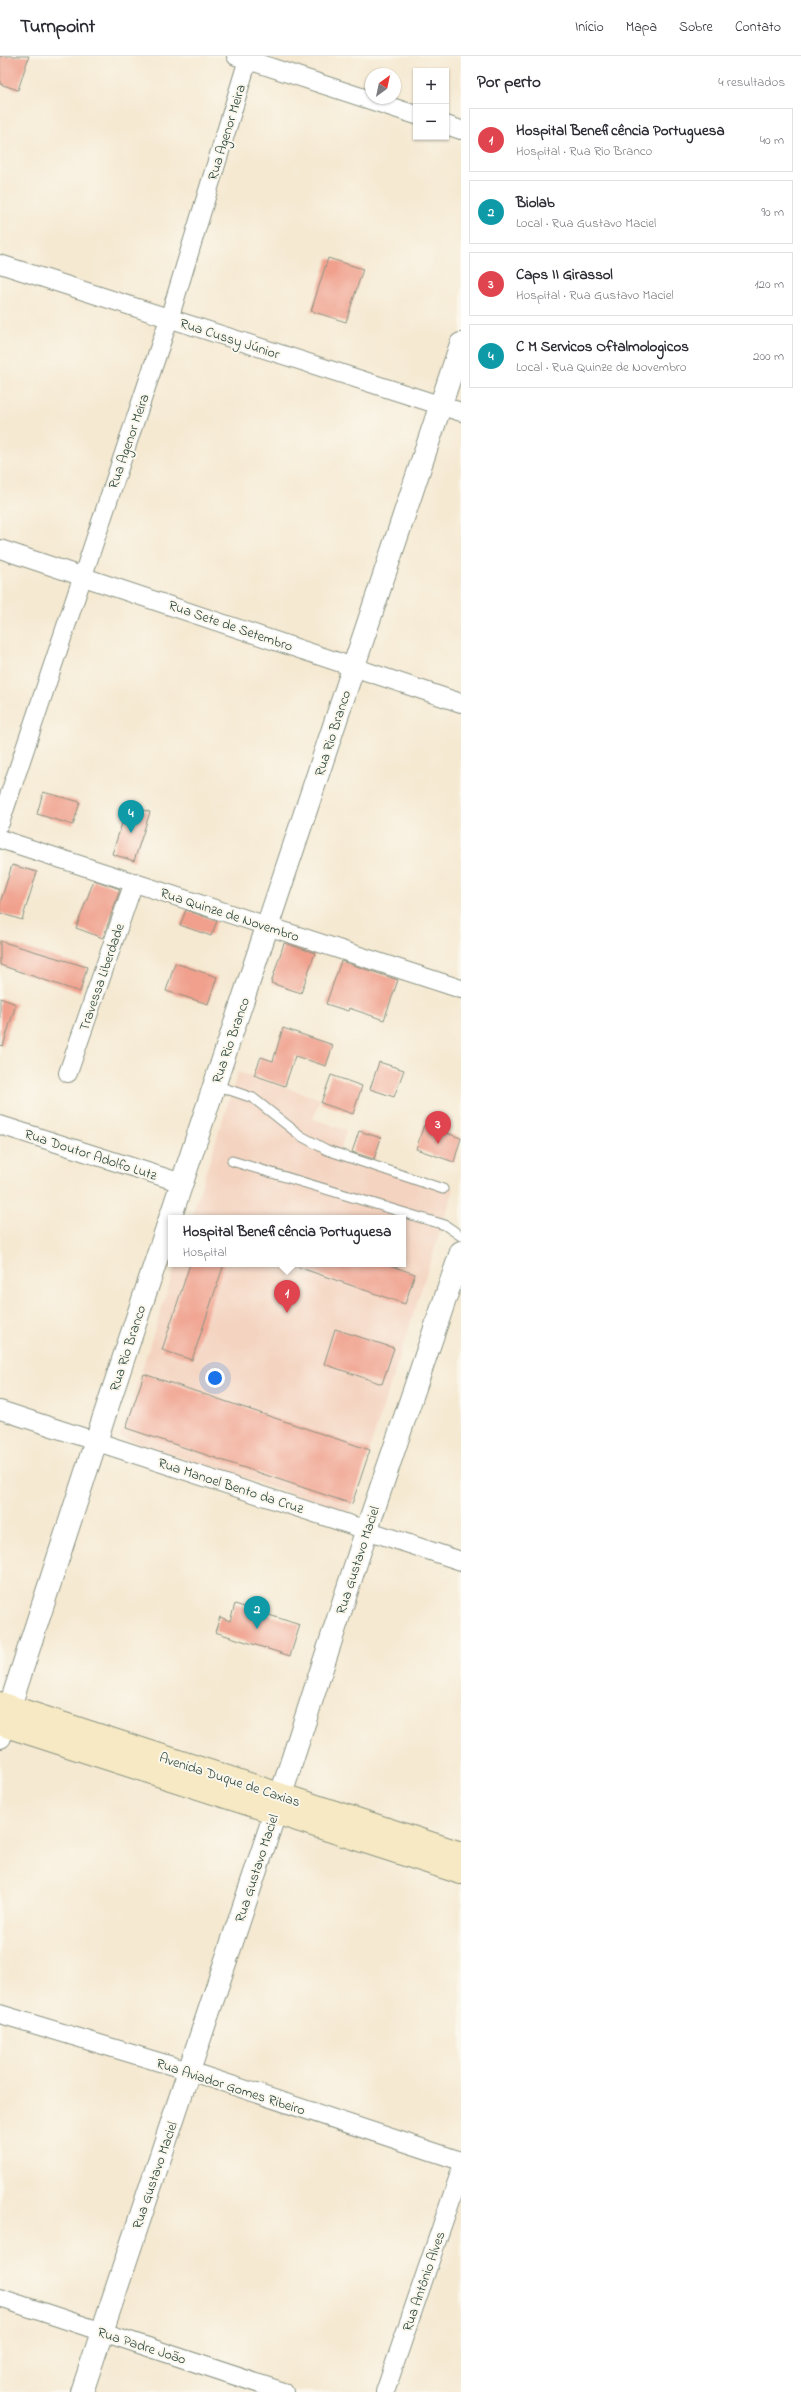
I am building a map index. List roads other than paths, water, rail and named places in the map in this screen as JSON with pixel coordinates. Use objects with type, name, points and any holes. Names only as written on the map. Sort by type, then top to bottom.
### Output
[{"type":"main road","name":"Avenida Duque de Caxias","points":[[3,1719],[278,1804],[461,1853]]},
{"type":"main road","name":"Avenida Duque de Caxias","points":[[278,1804],[461,1873]]},
{"type":"street","points":[[244,57],[413,114]]},
{"type":"street","name":"Rua Agenor Meira","points":[[0,823],[169,319],[244,57]]},
{"type":"street","points":[[449,126],[461,130]]},
{"type":"street","name":"Rua Cussy Júnior","points":[[0,264],[461,412]]},
{"type":"street","name":"Rua Rio Branco","points":[[171,1215],[354,667],[439,405],[461,344]]},
{"type":"street","name":"Rua Sete de Setembro","points":[[0,549],[461,703]]},
{"type":"street","name":"Rua Quinze de Novembro","points":[[0,839],[461,989]]},
{"type":"street","name":"Travessa Liberdade","points":[[68,1073],[134,882]]},
{"type":"street","name":"Rua Doutor Adolfo Lutz","points":[[0,1125],[182,1183]]},
{"type":"street","name":"Rua Rio Branco","points":[[3,1719],[168,1225]]},
{"type":"street","name":"Rua Gustavo Maciel","points":[[82,2392],[101,2331],[278,1804],[367,1529],[457,1279],[461,1252]]},
{"type":"street","name":"Rua Manoel Bento da Cruz","points":[[0,1410],[461,1560]]},
{"type":"street","name":"Rua Aviador Gomes Ribeiro","points":[[0,2014],[189,2071],[461,2161]]},
{"type":"street","name":"Rua Antônio Alves","points":[[385,2392],[461,2170]]},
{"type":"street","name":"Rua Padre João","points":[[0,2298],[284,2392]]},
{"type":"lane","points":[[215,1085],[253,1098],[301,1136],[327,1150],[443,1189]]},
{"type":"lane","points":[[232,1161],[445,1225],[461,1236]]},
{"type":"place","name":"C M Servicos Oftalmologicos","points":[[131,833]]},
{"type":"place","name":"Caps II Girassol","points":[[438,1144]]},
{"type":"place","name":"Hospital Beneficência Portuguesa","points":[[287,1313]]},
{"type":"place","name":"Biolab","points":[[257,1629]]}]
